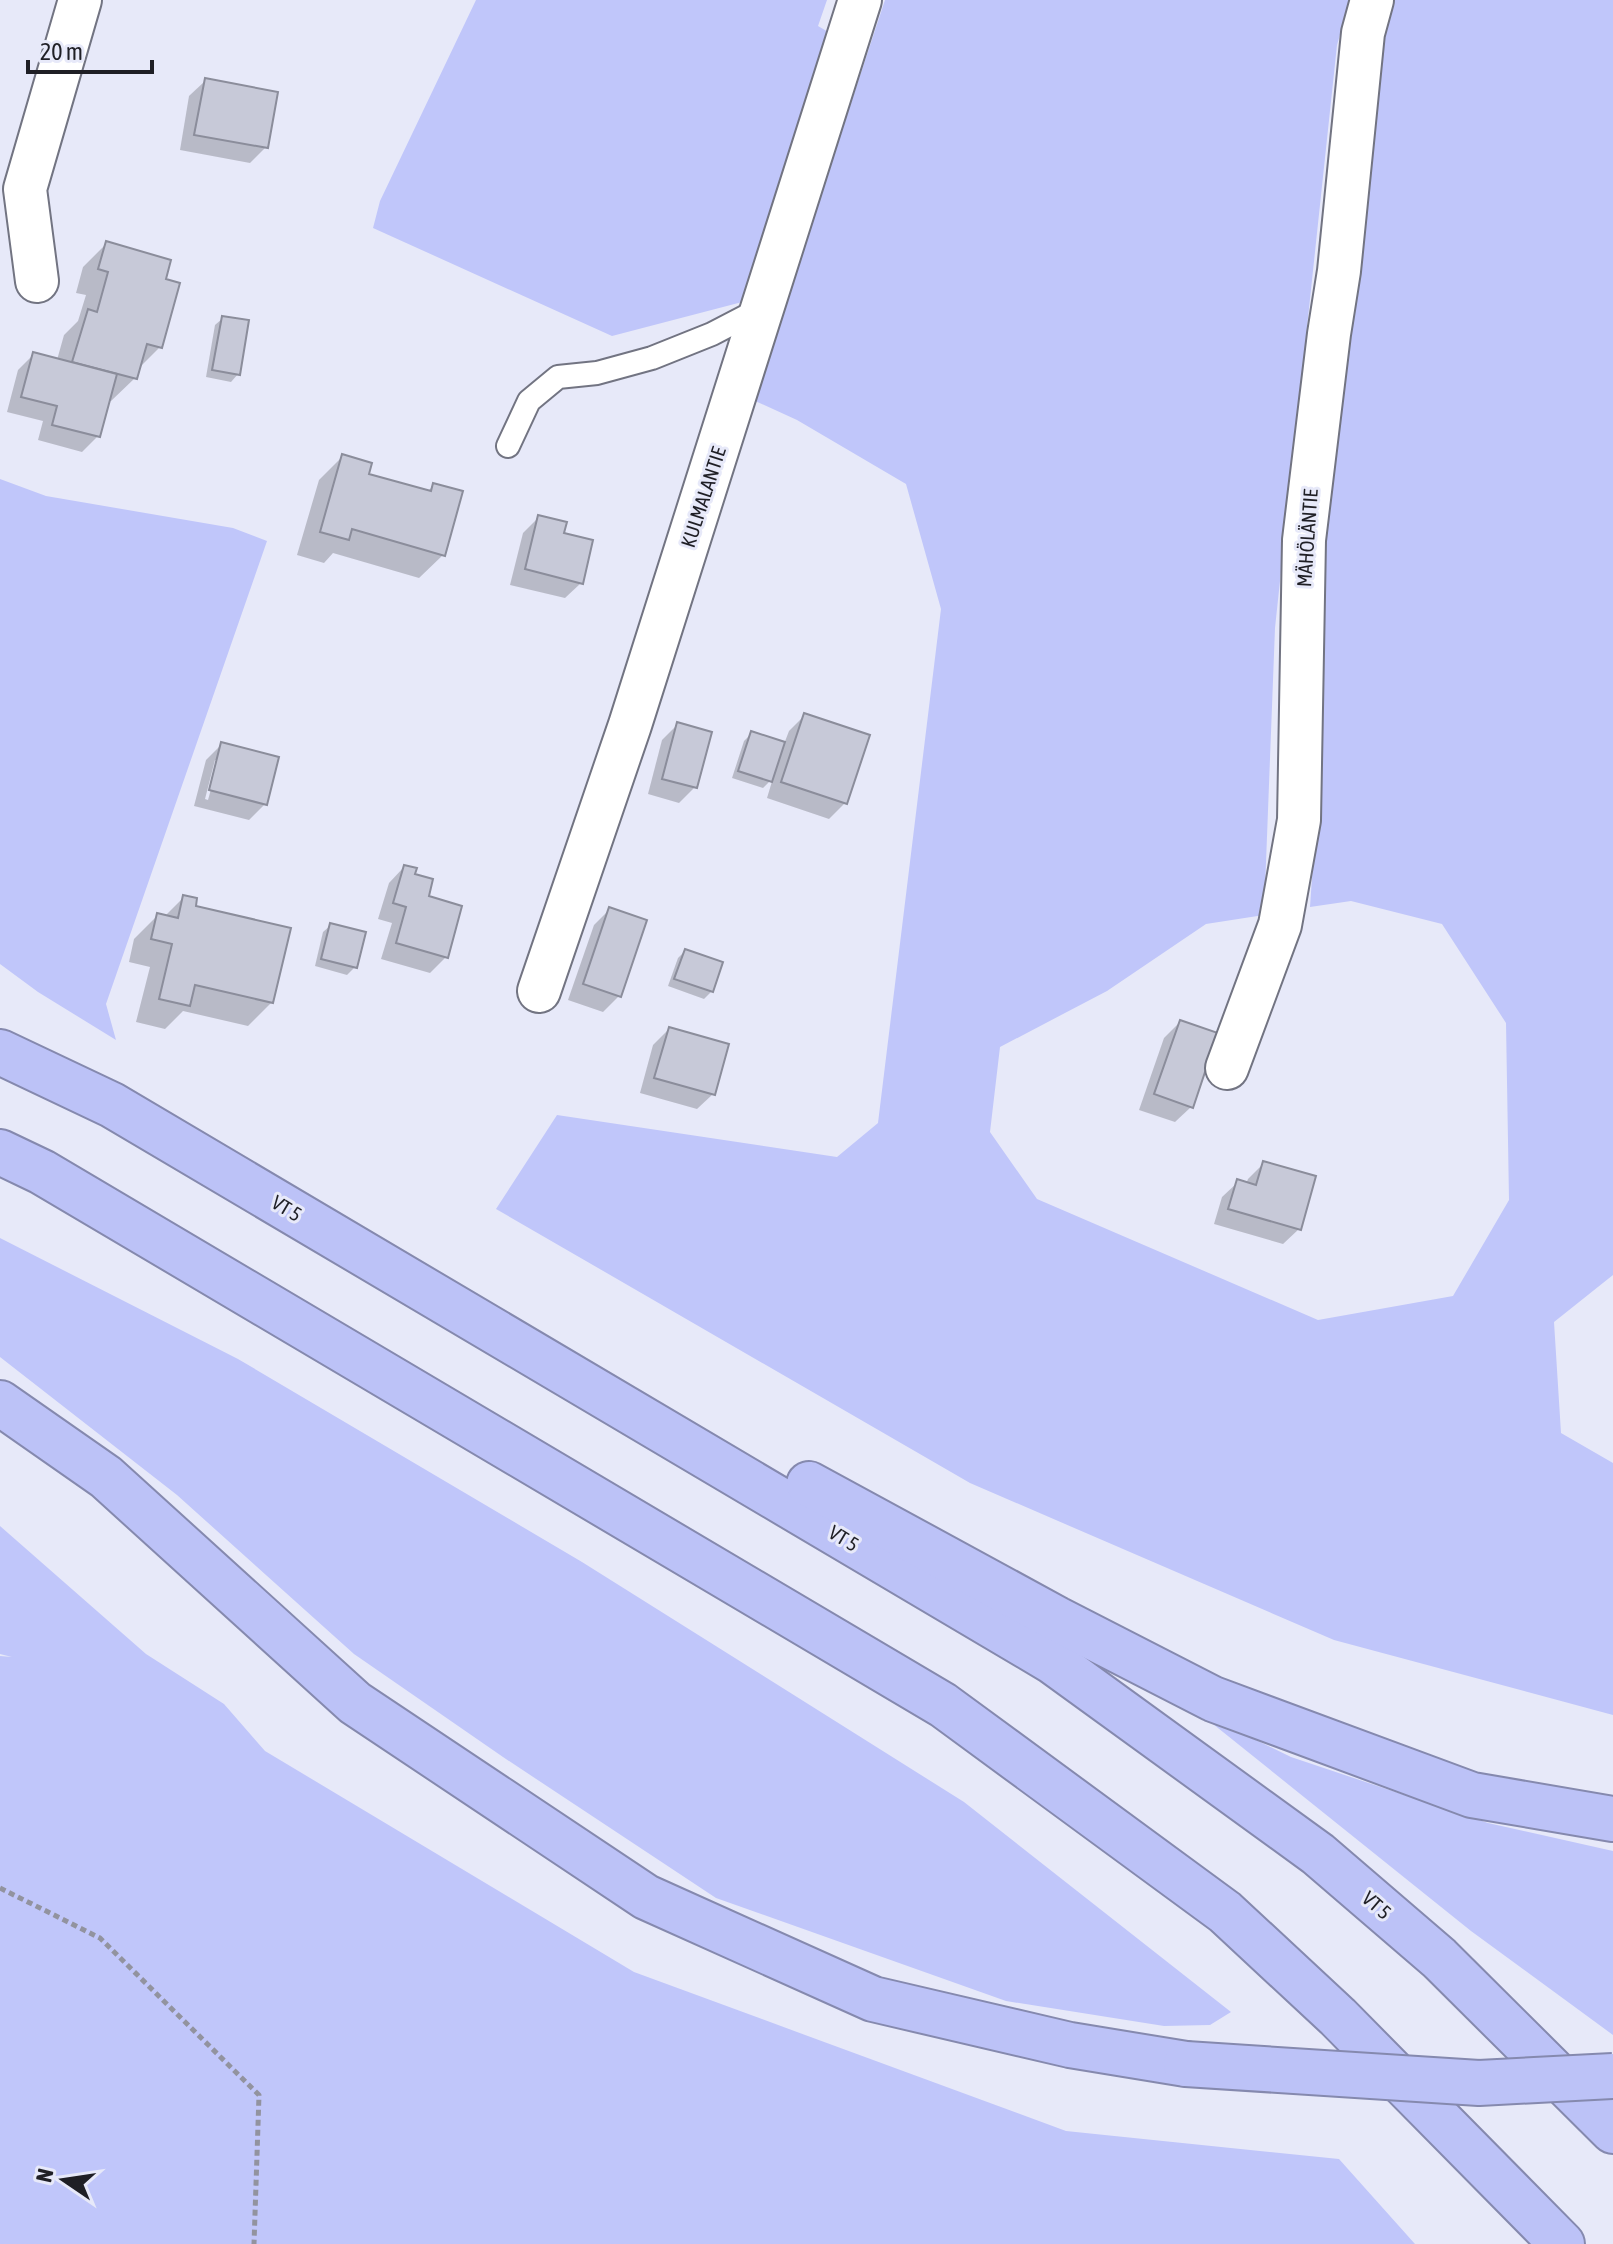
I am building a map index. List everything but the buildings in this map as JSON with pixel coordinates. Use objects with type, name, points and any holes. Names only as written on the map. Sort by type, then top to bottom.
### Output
[{"type":"highway","name":"VT 5","points":[[0,1052],[112,1105],[1052,1661],[1318,1854],[1439,1958],[1613,2131]]},
{"type":"highway","points":[[112,1105],[1057,1619],[1213,1699],[1472,1795],[1613,1819]]},
{"type":"highway","points":[[0,1152],[56,1180],[943,1705],[1225,1912],[1338,2017],[1562,2244]]},
{"type":"highway","points":[[0,1403],[106,1477],[355,1703],[646,1897],[873,1999],[1070,2045],[1186,2064],[1479,2083],[1613,2076]]},
{"type":"street","points":[[37,281],[25,189],[80,0]]},
{"type":"street","name":"KULMALANTIE","points":[[539,991],[630,725],[860,0]]},
{"type":"street","name":"MÄHÖLÄNTIE","points":[[1227,1068],[1280,925],[1299,820],[1304,540],[1339,271],[1363,33],[1372,0]]},
{"type":"lane","points":[[508,446],[529,401],[558,377],[597,373],[652,358],[712,334],[763,308]]},
{"type":"path","points":[[0,1888],[100,1938],[259,2095],[254,2244]]},
{"type":"shaded area","points":[[476,0],[827,0],[818,26],[830,33],[746,301],[612,336],[373,228],[380,201]]},
{"type":"shaded area","points":[[885,0],[1350,0],[1337,45],[1275,628],[1264,915],[1206,924],[1107,991],[1000,1047],[990,1132],[1037,1199],[1318,1320],[1453,1296],[1509,1200],[1506,1023],[1442,924],[1351,901],[1310,907],[1318,788],[1316,545],[1381,50],[1392,0],[1613,0],[1613,1275],[1554,1322],[1561,1433],[1613,1463],[1613,1715],[1334,1640],[970,1483],[496,1209],[557,1115],[837,1157],[878,1123],[941,609],[906,484],[797,420],[753,400]]},
{"type":"shaded area","points":[[0,479],[46,496],[233,528],[267,541],[106,1004],[116,1040],[38,992],[0,964]]},
{"type":"shaded area","points":[[0,1238],[238,1359],[582,1562],[964,1802],[1231,2012],[1210,2025],[1164,2026],[1006,2001],[716,1898],[354,1654],[177,1495],[0,1357]]},
{"type":"shaded area","points":[[0,1526],[146,1654],[224,1704],[265,1751],[634,1972],[1066,2131],[1339,2159],[1415,2244],[0,2244],[0,1656],[12,1657],[0,1654]]},
{"type":"shaded area","points":[[1198,1712],[1291,1757],[1488,1823],[1613,1851],[1613,2035],[1471,1931]]}]
